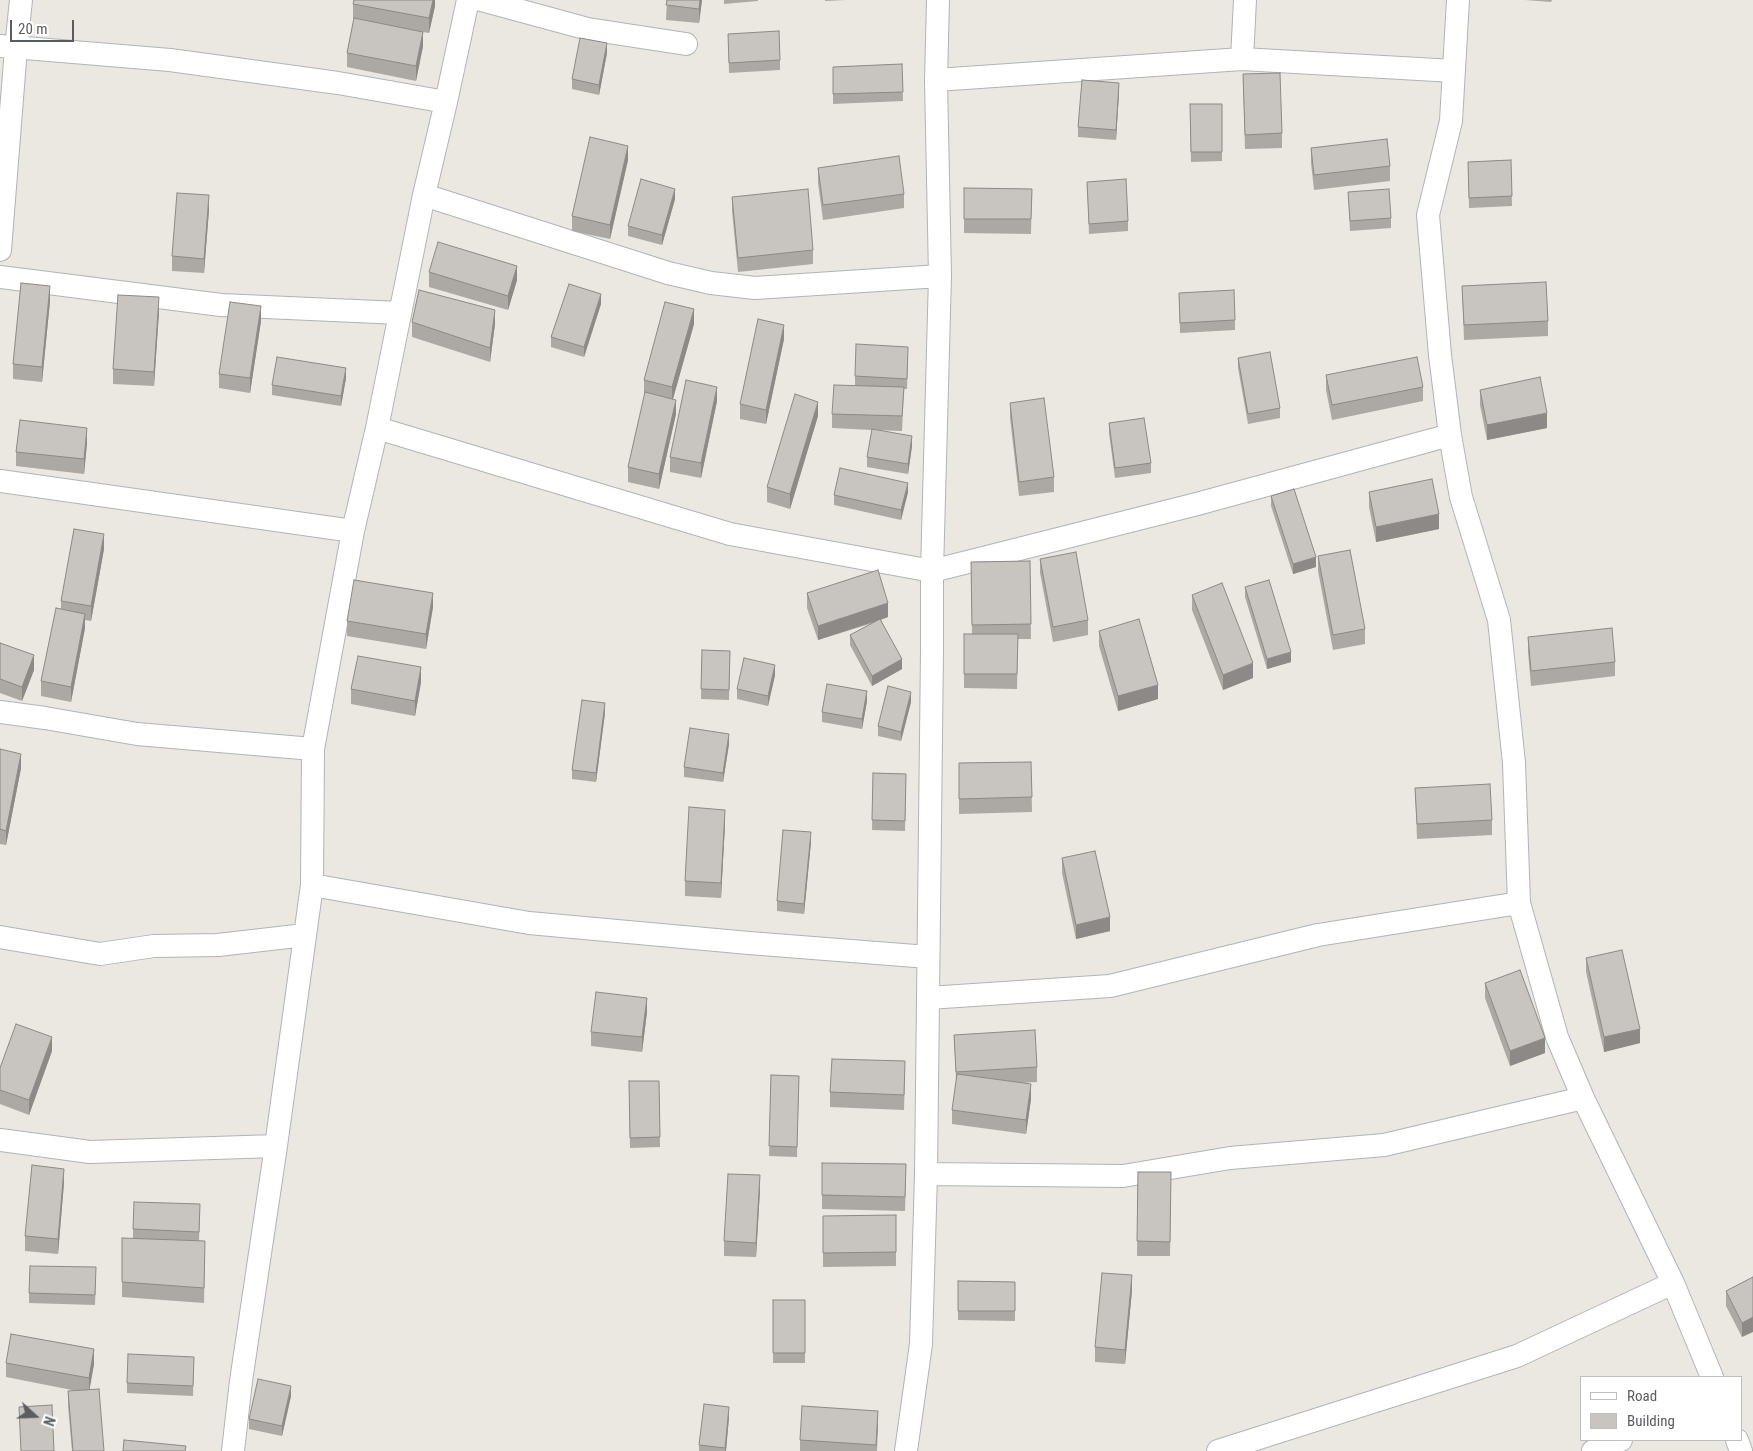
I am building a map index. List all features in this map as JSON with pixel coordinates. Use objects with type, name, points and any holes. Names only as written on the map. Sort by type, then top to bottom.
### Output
[{"type":"street","points":[[0,250],[8,47],[21,0]]},
{"type":"street","points":[[233,1451],[241,1381],[312,885],[312,749],[353,531],[377,428],[424,195],[468,0]]},
{"type":"street","points":[[481,0],[588,29],[686,44]]},
{"type":"street","points":[[906,1451],[920,1344],[926,1174],[932,570],[940,276],[936,80],[938,0]]},
{"type":"street","points":[[1242,59],[1244,0]]},
{"type":"street","points":[[1458,0],[1451,121],[1428,215],[1440,356],[1450,436],[1461,497],[1499,620],[1514,763],[1519,903],[1557,1037],[1583,1098],[1673,1283],[1712,1376]]},
{"type":"street","points":[[8,47],[170,60],[338,83],[446,102]]},
{"type":"street","points":[[936,80],[1242,59],[1454,71]]},
{"type":"street","points":[[424,195],[668,272],[711,283],[755,288],[940,276]]},
{"type":"street","points":[[0,277],[221,306],[400,312]]},
{"type":"street","points":[[377,428],[730,534],[932,570],[1197,504],[1450,436]]},
{"type":"street","points":[[0,482],[353,531]]},
{"type":"street","points":[[0,712],[137,734],[312,749]]},
{"type":"street","points":[[312,885],[529,923],[928,957]]},
{"type":"street","points":[[928,998],[1110,986],[1318,936],[1519,903]]},
{"type":"street","points":[[0,937],[100,954],[154,946],[218,945],[305,935]]},
{"type":"street","points":[[926,1174],[1123,1176],[1230,1158],[1384,1145],[1583,1098]]},
{"type":"street","points":[[0,1140],[90,1152],[276,1146]]},
{"type":"street","points":[[1218,1451],[1517,1356],[1673,1283]]},
{"type":"street","points":[[1594,1451],[1619,1441]]},
{"type":"building","points":[[354,0],[433,0],[429,18],[353,4]]},
{"type":"building","points":[[667,0],[700,0],[699,9],[666,5]]},
{"type":"building","points":[[354,18],[423,32],[416,66],[347,53]]},
{"type":"building","points":[[779,31],[780,60],[729,63],[728,34]]},
{"type":"building","points":[[580,38],[607,43],[599,85],[572,79]]},
{"type":"building","points":[[902,64],[903,92],[833,94],[833,67]]},
{"type":"building","points":[[1280,73],[1282,133],[1245,135],[1243,74]]},
{"type":"building","points":[[1082,80],[1119,83],[1116,130],[1078,127]]},
{"type":"building","points":[[1190,104],[1222,104],[1222,152],[1191,152]]},
{"type":"building","points":[[590,137],[628,146],[610,225],[572,216]]},
{"type":"building","points":[[1387,139],[1390,166],[1314,175],[1311,148]]},
{"type":"building","points":[[899,156],[904,194],[823,205],[818,168]]},
{"type":"building","points":[[1511,160],[1512,196],[1469,198],[1468,162]]},
{"type":"building","points":[[641,179],[675,189],[662,235],[628,226]]},
{"type":"building","points":[[1126,179],[1128,221],[1089,224],[1087,182]]},
{"type":"building","points":[[964,188],[1032,189],[1031,219],[964,219]]},
{"type":"building","points":[[808,189],[813,250],[738,258],[732,197]]},
{"type":"building","points":[[1389,189],[1391,218],[1350,221],[1348,192]]},
{"type":"building","points":[[177,193],[209,195],[204,259],[172,256]]},
{"type":"building","points":[[438,242],[517,266],[508,296],[429,272]]},
{"type":"building","points":[[1546,282],[1548,321],[1464,325],[1462,286]]},
{"type":"building","points":[[21,283],[50,286],[42,367],[13,364]]},
{"type":"building","points":[[569,284],[601,294],[584,347],[551,337]]},
{"type":"building","points":[[419,290],[495,310],[490,348],[412,322]]},
{"type":"building","points":[[1234,290],[1235,320],[1180,323],[1179,293]]},
{"type":"building","points":[[118,295],[159,297],[154,372],[113,369]]},
{"type":"building","points":[[230,302],[261,306],[250,378],[219,374]]},
{"type":"building","points":[[665,302],[694,309],[672,387],[644,380]]},
{"type":"building","points":[[758,319],[784,325],[766,410],[740,404]]},
{"type":"building","points":[[856,344],[908,347],[907,379],[855,376]]},
{"type":"building","points":[[1270,352],[1280,408],[1248,414],[1238,358]]},
{"type":"building","points":[[277,357],[346,368],[341,396],[272,385]]},
{"type":"building","points":[[1417,357],[1423,387],[1332,405],[1326,375]]},
{"type":"building","points":[[1540,377],[1547,413],[1487,425],[1480,390]]},
{"type":"building","points":[[686,380],[717,387],[701,463],[670,457]]},
{"type":"building","points":[[834,385],[904,387],[902,416],[832,414]]},
{"type":"building","points":[[645,392],[676,400],[659,474],[628,467]]},
{"type":"building","points":[[795,394],[818,402],[790,494],[767,487]]},
{"type":"building","points":[[1044,398],[1054,477],[1019,482],[1010,403]]},
{"type":"building","points":[[1144,418],[1151,463],[1115,468],[1109,423]]},
{"type":"building","points":[[20,420],[87,428],[84,459],[16,452]]},
{"type":"building","points":[[872,429],[912,436],[908,464],[867,457]]},
{"type":"building","points":[[840,468],[908,483],[901,510],[834,495]]},
{"type":"building","points":[[1432,479],[1439,514],[1376,527],[1369,492]]},
{"type":"building","points":[[1294,489],[1316,557],[1293,564],[1271,496]]},
{"type":"building","points":[[74,529],[104,534],[91,606],[61,601]]},
{"type":"building","points":[[1350,550],[1365,629],[1333,635],[1318,556]]},
{"type":"building","points":[[1076,552],[1088,620],[1053,627],[1040,559]]},
{"type":"building","points":[[1030,561],[1031,624],[972,625],[971,562]]},
{"type":"building","points":[[878,570],[888,603],[818,626],[807,593]]},
{"type":"building","points":[[354,580],[433,593],[426,634],[347,621]]},
{"type":"building","points":[[1269,580],[1291,652],[1267,659],[1245,587]]},
{"type":"building","points":[[1222,583],[1253,663],[1223,675],[1192,595]]},
{"type":"building","points":[[56,608],[85,614],[71,687],[41,681]]},
{"type":"building","points":[[880,619],[902,659],[872,676],[850,635]]},
{"type":"building","points":[[1139,619],[1158,685],[1118,696],[1099,631]]},
{"type":"building","points":[[1612,628],[1615,662],[1531,671],[1528,637]]},
{"type":"building","points":[[964,634],[1018,634],[1017,674],[964,674]]},
{"type":"building","points":[[0,643],[34,655],[22,687],[0,679]]},
{"type":"building","points":[[702,650],[730,651],[729,690],[701,689]]},
{"type":"building","points":[[358,656],[421,667],[415,701],[351,689]]},
{"type":"building","points":[[744,658],[775,665],[768,696],[737,689]]},
{"type":"building","points":[[827,684],[867,691],[862,719],[822,712]]},
{"type":"building","points":[[888,686],[911,692],[901,732],[878,726]]},
{"type":"building","points":[[582,700],[605,703],[596,773],[572,770]]},
{"type":"building","points":[[690,728],[729,734],[723,773],[684,767]]},
{"type":"building","points":[[0,749],[21,754],[6,831],[0,829]]},
{"type":"building","points":[[1031,762],[1032,797],[959,799],[959,763]]},
{"type":"building","points":[[873,773],[906,774],[905,821],[872,820]]},
{"type":"building","points":[[1490,784],[1492,820],[1417,824],[1415,788]]},
{"type":"building","points":[[689,807],[725,810],[721,883],[685,881]]},
{"type":"building","points":[[783,830],[811,832],[804,904],[777,901]]},
{"type":"building","points":[[1095,851],[1110,917],[1076,925],[1062,858]]},
{"type":"building","points":[[1622,950],[1640,1029],[1604,1037],[1586,958]]},
{"type":"building","points":[[1520,970],[1545,1038],[1510,1051],[1485,983]]},
{"type":"building","points":[[596,992],[647,998],[642,1037],[591,1032]]},
{"type":"building","points":[[16,1024],[52,1037],[29,1100],[0,1090],[0,1068]]},
{"type":"building","points":[[1035,1030],[1037,1067],[956,1072],[954,1035]]},
{"type":"building","points":[[832,1059],[905,1061],[904,1095],[830,1092]]},
{"type":"building","points":[[957,1074],[1031,1084],[1026,1120],[952,1110]]},
{"type":"building","points":[[771,1075],[799,1076],[797,1147],[769,1146]]},
{"type":"building","points":[[629,1081],[659,1081],[660,1137],[630,1138]]},
{"type":"building","points":[[822,1163],[906,1164],[905,1197],[822,1195]]},
{"type":"building","points":[[32,1165],[64,1169],[58,1239],[25,1236]]},
{"type":"building","points":[[1138,1172],[1171,1172],[1170,1242],[1137,1241]]},
{"type":"building","points":[[728,1174],[760,1175],[756,1243],[724,1241]]},
{"type":"building","points":[[134,1202],[200,1204],[199,1232],[133,1229]]},
{"type":"building","points":[[896,1215],[896,1252],[823,1253],[823,1216]]},
{"type":"building","points":[[122,1238],[205,1241],[204,1288],[122,1282]]},
{"type":"building","points":[[30,1266],[96,1267],[95,1295],[29,1293]]},
{"type":"building","points":[[1102,1273],[1132,1275],[1125,1350],[1095,1347]]},
{"type":"building","points":[[1753,1277],[1753,1317],[1742,1323],[1726,1291]]},
{"type":"building","points":[[958,1281],[1015,1282],[1015,1311],[958,1311]]},
{"type":"building","points":[[773,1300],[805,1300],[805,1353],[773,1353]]},
{"type":"building","points":[[11,1334],[94,1349],[89,1378],[6,1363]]},
{"type":"building","points":[[128,1354],[194,1357],[193,1386],[127,1383]]},
{"type":"building","points":[[258,1379],[291,1386],[282,1426],[249,1419]]},
{"type":"building","points":[[99,1389],[104,1451],[73,1451],[68,1391]]},
{"type":"building","points":[[704,1404],[729,1407],[725,1448],[699,1445]]},
{"type":"building","points":[[52,1405],[54,1451],[21,1451],[19,1407]]},
{"type":"building","points":[[802,1406],[878,1411],[876,1445],[800,1440]]},
{"type":"building","points":[[124,1440],[186,1446],[185,1451],[123,1451]]}]
